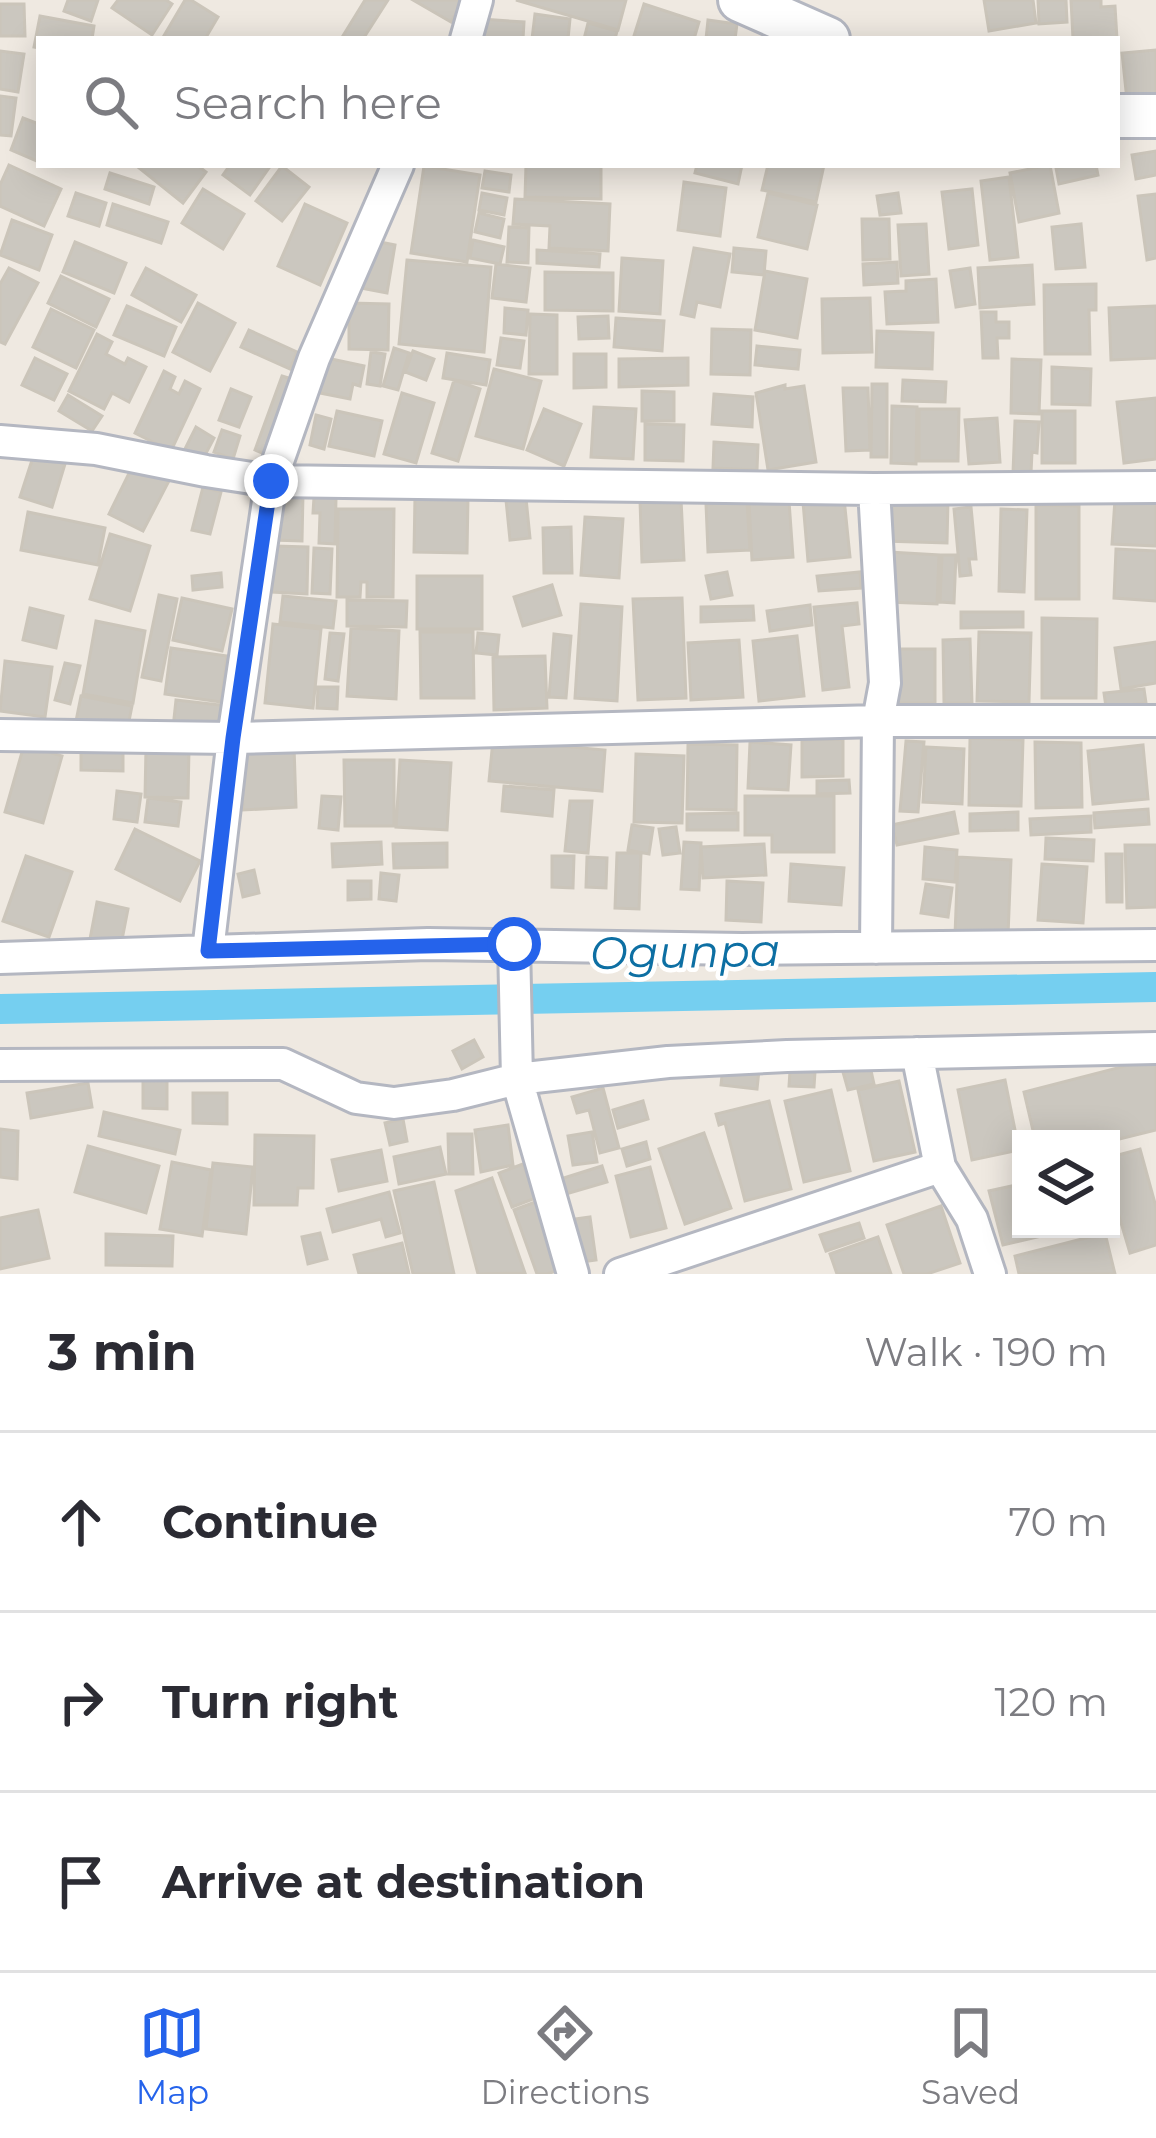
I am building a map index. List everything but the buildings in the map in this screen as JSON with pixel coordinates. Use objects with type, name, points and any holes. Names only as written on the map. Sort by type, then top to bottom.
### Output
[{"type":"street","points":[[467,36],[476,0]]},
{"type":"street","points":[[740,0],[821,36]]},
{"type":"street","points":[[1120,116],[1156,116]]},
{"type":"street","points":[[208,951],[271,481],[314,358],[397,168]]},
{"type":"street","points":[[0,441],[96,449],[271,481],[874,489],[1156,487]]},
{"type":"street","points":[[874,489],[885,683],[878,721],[876,948]]},
{"type":"street","points":[[0,736],[233,738],[878,721],[1156,721]]},
{"type":"street","points":[[0,958],[208,951],[514,953],[1156,945]]},
{"type":"street","points":[[514,953],[517,1071],[573,1274]]},
{"type":"street","points":[[0,1065],[283,1064],[356,1098],[394,1103],[453,1096],[517,1071],[788,1056],[1156,1048]]},
{"type":"street","points":[[917,1053],[940,1167],[972,1219],[990,1274]]},
{"type":"street","points":[[620,1274],[940,1167]]},
{"type":"waterway","name":"Ogunpa","points":[[0,1009],[1156,987]]},
{"type":"route","points":[[271,481],[208,951],[514,944]]}]
